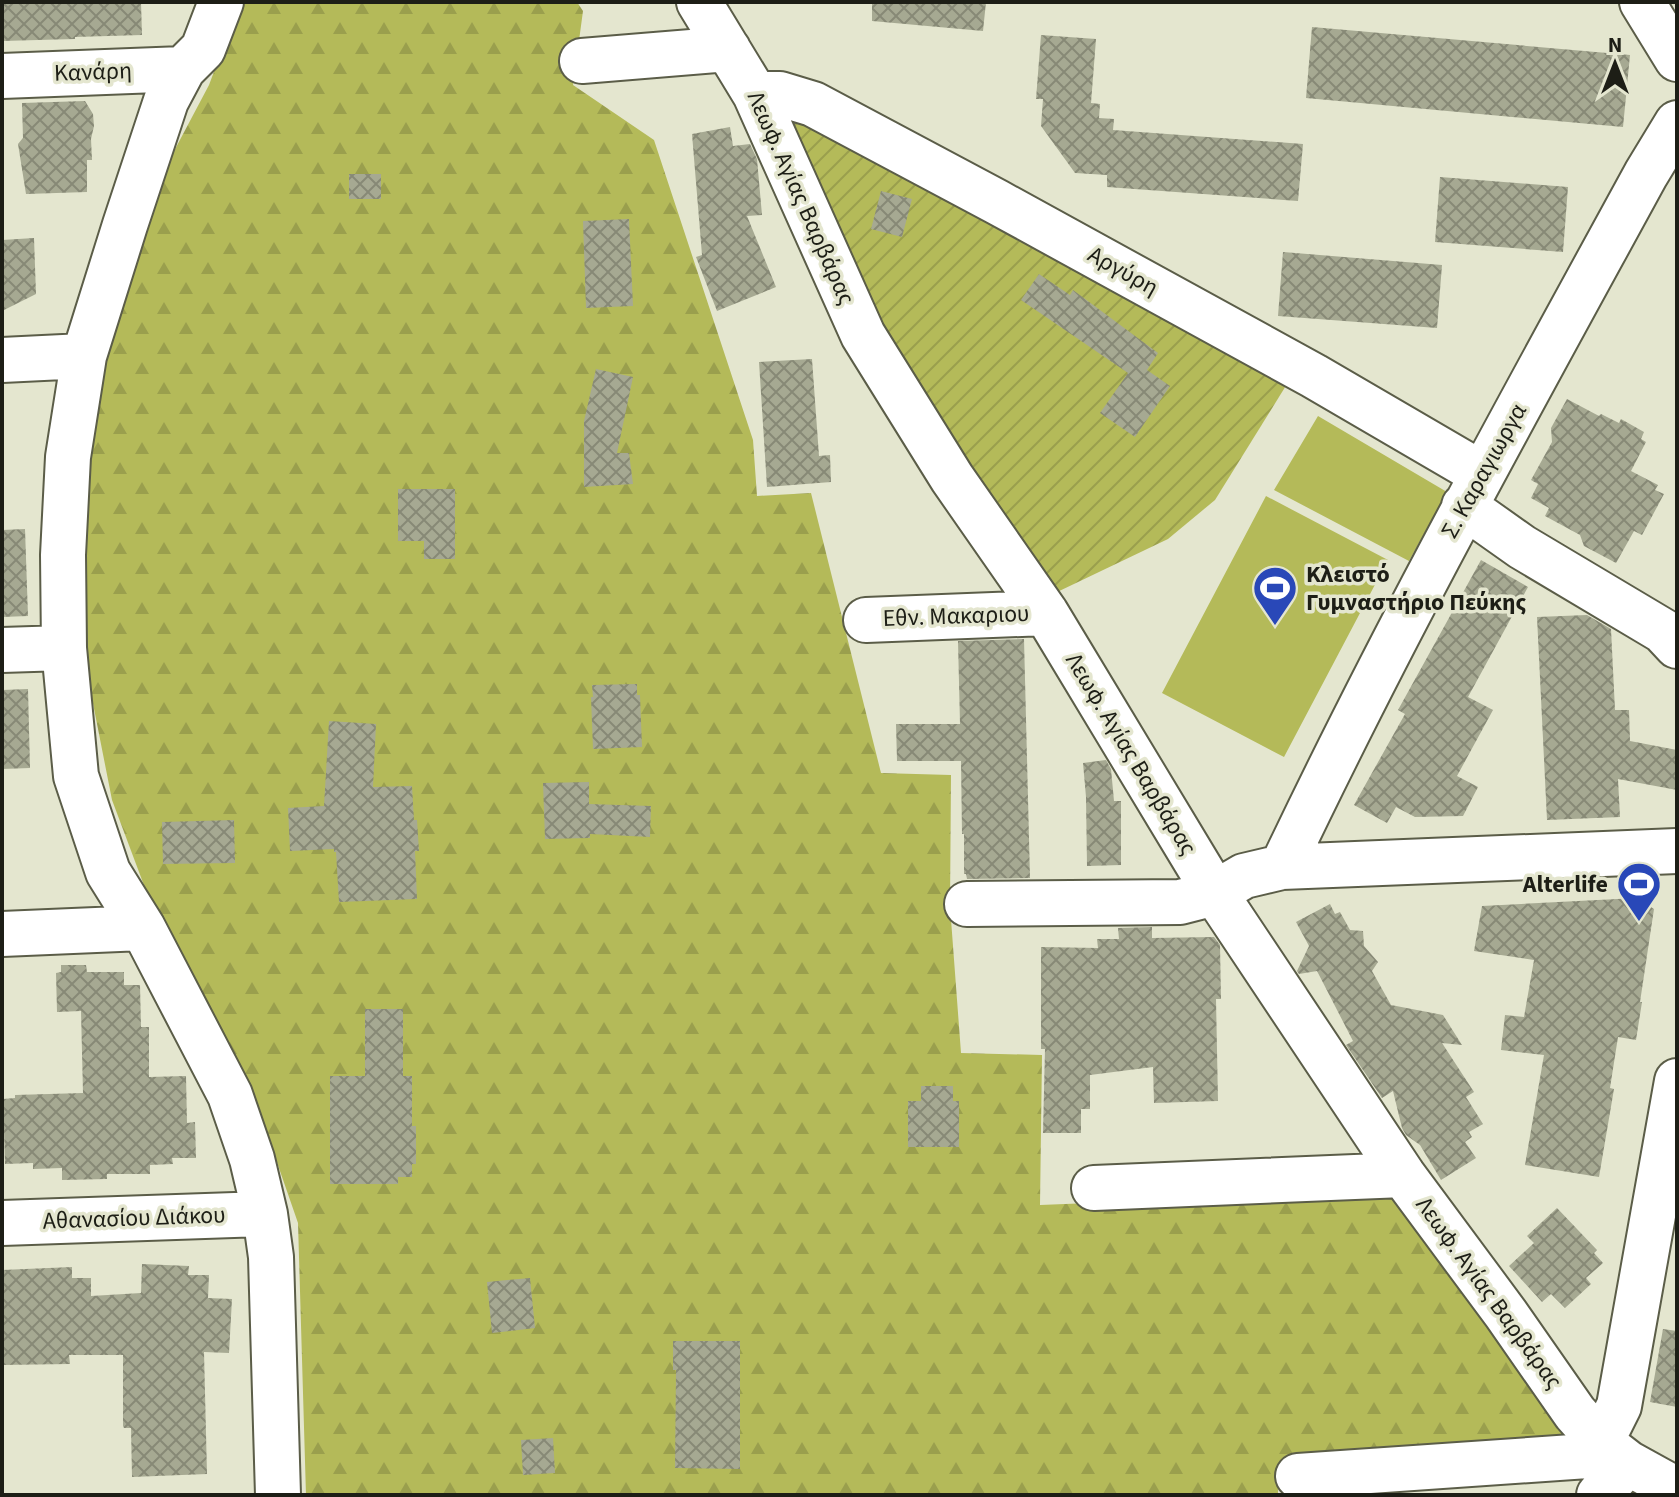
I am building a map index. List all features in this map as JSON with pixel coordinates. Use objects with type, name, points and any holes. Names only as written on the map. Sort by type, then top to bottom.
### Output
[{"type":"street","points":[[221,2],[203,49],[183,69],[166,101],[84,356],[68,457],[63,555],[64,648],[76,776],[108,872],[143,928],[230,1095],[252,1159],[271,1257],[278,1495]]},
{"type":"street","name":"Λεωφ. Αγίας Βαρβάρας","points":[[699,2],[755,94],[863,335],[952,478],[1046,613],[1215,893],[1403,1175],[1575,1413],[1615,1453]]},
{"type":"street","points":[[1642,2],[1677,59]]},
{"type":"street","points":[[582,61],[728,49]]},
{"type":"street","name":"Κανάρη","points":[[2,76],[183,69]]},
{"type":"street","name":"Αργύρη","points":[[755,94],[780,94],[813,104],[1314,376],[1473,490],[1522,547],[1663,631],[1677,646]]},
{"type":"street","name":"Σ. Καραγιωργα","points":[[1282,867],[1323,780],[1473,490],[1677,123]]},
{"type":"street","points":[[2,360],[84,356]]},
{"type":"street","name":"Εθν. Μακαριου","points":[[866,620],[1046,613]]},
{"type":"street","points":[[2,650],[64,648]]},
{"type":"street","points":[[967,904],[1180,902],[1215,893],[1244,876],[1282,867],[1677,851]]},
{"type":"street","points":[[2,934],[143,928]]},
{"type":"street","points":[[1599,1495],[1615,1453],[1619,1406],[1677,1081]]},
{"type":"street","points":[[1094,1188],[1403,1175]]},
{"type":"street","name":"Αθανασίου Διάκου","points":[[2,1223],[265,1214]]},
{"type":"street","points":[[1298,1476],[1615,1453],[1677,1490]]},
{"type":"green space","points":[[240,2],[577,2],[583,11],[573,85],[654,140],[753,440],[757,496],[811,493],[881,773],[951,775],[950,906],[961,1053],[1042,1055],[1040,1205],[1392,1191],[1580,1445],[1278,1463],[1278,1495],[306,1495],[298,1223],[253,1093],[154,912],[112,800],[86,668],[86,534],[93,379],[146,204],[209,85]]},
{"type":"green space","points":[[816,118],[1287,384],[1215,500],[1168,539],[1053,594],[872,331],[790,129],[797,120]]},
{"type":"green space","points":[[1318,416],[1447,492],[1409,561],[1274,490]]},
{"type":"green space","name":"Κλειστό Γυμναστήριο Πεύκης","points":[[1266,496],[1388,560],[1284,757],[1162,693]]},
{"type":"building","points":[[2,2],[141,2],[142,35],[2,41]]},
{"type":"building","points":[[872,2],[986,2],[983,31],[872,21]]},
{"type":"building","points":[[1312,27],[1630,55],[1623,127],[1306,98]]},
{"type":"building","points":[[1041,35],[1096,39],[1091,103],[1100,104],[1099,118],[1114,119],[1113,130],[1303,144],[1298,201],[1107,187],[1107,175],[1075,173],[1041,126],[1043,99],[1036,99]]},
{"type":"building","points":[[85,101],[93,114],[94,126],[92,160],[87,160],[87,192],[26,194],[18,144],[23,138],[22,103]]},
{"type":"building","points":[[730,127],[733,146],[750,144],[757,159],[762,215],[747,216],[776,287],[717,311],[696,257],[702,255],[692,134]]},
{"type":"building","points":[[349,174],[381,174],[381,199],[349,199]]},
{"type":"building","points":[[1440,177],[1568,187],[1563,252],[1435,242]]},
{"type":"building","points":[[881,191],[912,199],[902,237],[871,229]]},
{"type":"building","points":[[629,219],[633,306],[586,308],[583,221]]},
{"type":"building","points":[[34,238],[36,294],[2,311],[2,240]]},
{"type":"building","points":[[1283,252],[1442,265],[1437,328],[1278,316]]},
{"type":"building","points":[[1039,274],[1070,295],[1073,290],[1158,353],[1147,370],[1170,386],[1135,437],[1100,413],[1128,373],[1021,300]]},
{"type":"building","points":[[812,359],[819,456],[830,455],[831,482],[767,487],[759,362]]},
{"type":"building","points":[[596,369],[633,377],[617,453],[629,453],[633,484],[584,487],[584,421]]},
{"type":"building","points":[[1567,399],[1599,416],[1601,414],[1619,423],[1621,419],[1644,432],[1641,439],[1646,442],[1631,471],[1658,485],[1655,490],[1664,494],[1642,535],[1634,531],[1616,563],[1584,546],[1580,535],[1545,516],[1549,508],[1531,498],[1538,484],[1531,480],[1552,442],[1551,428]]},
{"type":"building","points":[[398,489],[455,489],[455,559],[424,559],[424,541],[398,541]]},
{"type":"building","points":[[25,529],[28,616],[2,617],[2,530]]},
{"type":"building","points":[[1481,560],[1528,587],[1468,697],[1493,710],[1457,776],[1478,787],[1463,816],[1415,817],[1396,807],[1387,823],[1354,805],[1405,714],[1398,710]]},
{"type":"building","points":[[1587,615],[1611,629],[1615,710],[1629,710],[1630,741],[1677,750],[1677,790],[1618,779],[1620,817],[1547,820],[1537,617]]},
{"type":"building","points":[[1024,639],[1030,878],[967,879],[964,874],[961,761],[897,761],[896,724],[960,724],[958,641]]},
{"type":"building","points":[[637,684],[642,747],[593,749],[592,685]]},
{"type":"building","points":[[28,689],[30,768],[2,769],[2,690]]},
{"type":"building","points":[[329,721],[376,724],[373,787],[412,786],[419,851],[415,851],[417,899],[339,902],[334,849],[290,851],[288,808],[324,806]]},
{"type":"building","points":[[1106,760],[1111,769],[1114,801],[1121,801],[1121,865],[1087,866],[1083,763]]},
{"type":"building","points":[[589,782],[589,804],[651,806],[650,837],[590,834],[590,838],[545,839],[543,783]]},
{"type":"building","points":[[234,820],[235,863],[163,864],[162,822]]},
{"type":"building","points":[[1637,898],[1654,909],[1642,1002],[1636,1040],[1618,1037],[1610,1088],[1614,1089],[1599,1177],[1525,1165],[1544,1055],[1501,1050],[1505,1015],[1524,1017],[1534,960],[1474,951],[1482,906]]},
{"type":"building","points":[[1330,904],[1335,914],[1340,912],[1350,930],[1363,931],[1364,946],[1378,962],[1372,971],[1391,1005],[1443,1015],[1462,1045],[1442,1043],[1474,1092],[1466,1097],[1483,1124],[1469,1132],[1472,1137],[1465,1142],[1476,1158],[1441,1180],[1420,1145],[1402,1128],[1393,1091],[1382,1098],[1346,1045],[1353,1041],[1317,971],[1299,974],[1297,971],[1309,946],[1296,922]]},
{"type":"building","points":[[1152,927],[1152,938],[1214,937],[1220,945],[1221,999],[1216,999],[1218,1101],[1154,1103],[1153,1067],[1090,1075],[1090,1109],[1081,1109],[1081,1133],[1043,1133],[1045,1049],[1041,1049],[1041,947],[1098,948],[1097,939],[1119,939],[1118,928]]},
{"type":"building","points":[[61,965],[86,965],[87,972],[124,972],[124,985],[140,985],[141,1027],[149,1027],[149,1077],[186,1076],[187,1123],[195,1122],[196,1158],[172,1158],[173,1164],[150,1165],[150,1174],[107,1174],[107,1179],[62,1180],[62,1168],[33,1169],[33,1163],[5,1164],[3,1099],[15,1098],[15,1095],[83,1093],[81,1011],[57,1012],[56,973],[61,972]]},
{"type":"building","points":[[365,1009],[403,1009],[403,1076],[412,1076],[416,1164],[412,1164],[412,1177],[398,1177],[398,1184],[330,1184],[330,1076],[365,1076]]},
{"type":"building","points":[[921,1086],[953,1086],[953,1101],[959,1101],[959,1147],[908,1147],[908,1101],[921,1101]]},
{"type":"building","points":[[1557,1208],[1597,1250],[1594,1253],[1603,1263],[1586,1278],[1591,1284],[1565,1308],[1551,1294],[1542,1302],[1509,1266],[1534,1243],[1527,1236]]},
{"type":"building","points":[[142,1264],[189,1266],[188,1275],[209,1275],[208,1298],[232,1299],[229,1353],[204,1352],[207,1474],[132,1477],[131,1428],[123,1426],[123,1355],[69,1355],[70,1364],[2,1365],[2,1270],[72,1267],[72,1278],[91,1278],[91,1296],[141,1293]]},
{"type":"building","points":[[530,1278],[535,1328],[492,1333],[487,1282]]},
{"type":"building","points":[[1663,1329],[1677,1331],[1677,1407],[1650,1402]]},
{"type":"building","points":[[673,1341],[740,1341],[740,1469],[675,1468],[676,1370],[673,1370]]},
{"type":"building","points":[[553,1438],[555,1473],[523,1475],[521,1440]]},
{"type":"place","name":"Κλειστό Γυμναστήριο Πεύκης","points":[[1275,627]]},
{"type":"place","name":"Alterlife","points":[[1639,923]]}]
